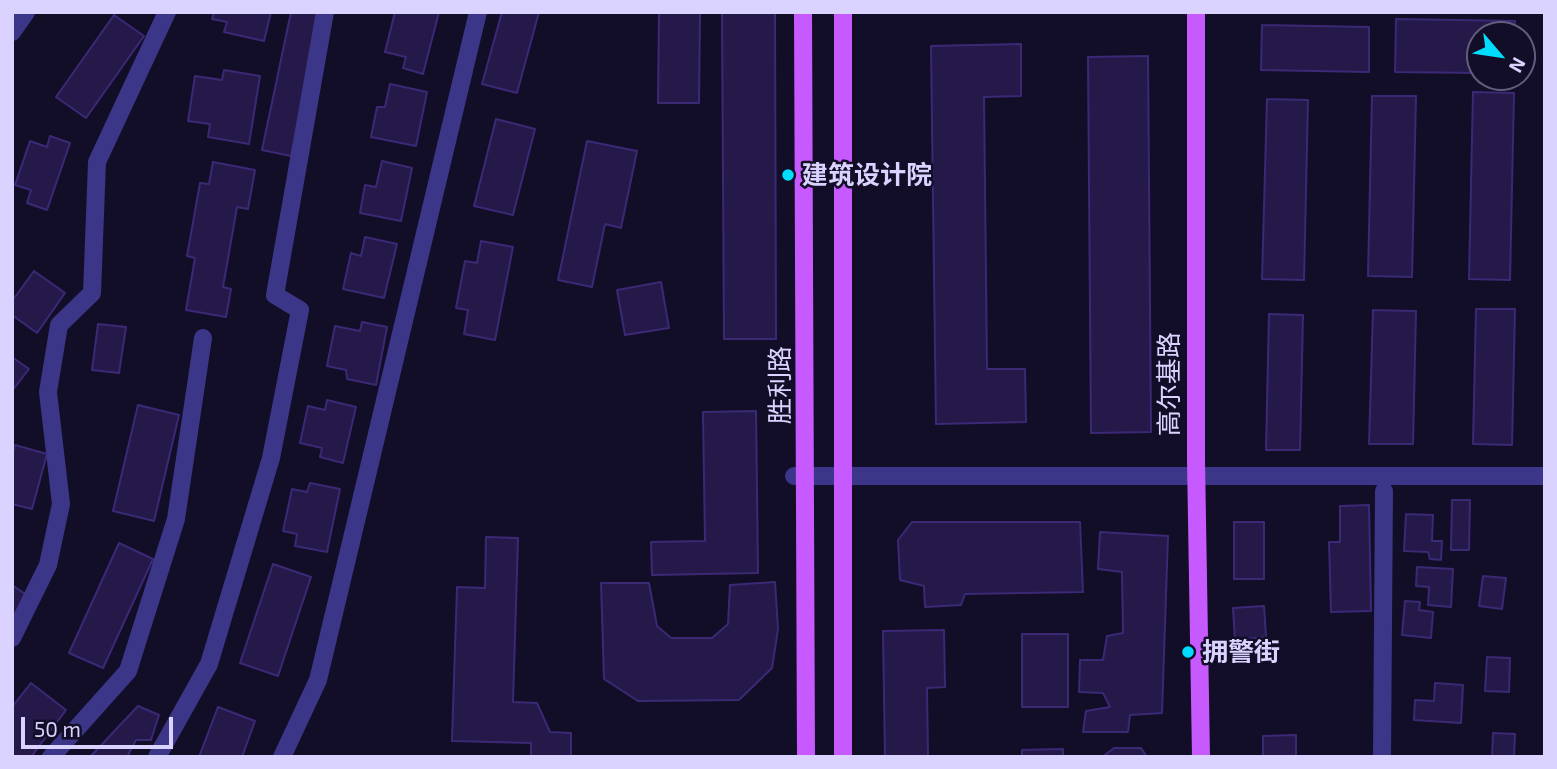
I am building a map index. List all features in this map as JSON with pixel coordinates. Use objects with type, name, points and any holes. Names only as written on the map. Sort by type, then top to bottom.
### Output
[{"type":"main road","name":"胜利路","points":[[803,12],[800,476],[806,757]]},
{"type":"main road","points":[[843,12],[843,757]]},
{"type":"main road","name":"高尔基路","points":[[1196,12],[1196,476],[1201,757]]},
{"type":"street","points":[[12,32],[26,12]]},
{"type":"street","points":[[12,638],[48,565],[61,504],[48,392],[60,325],[92,293],[97,162],[167,12]]},
{"type":"street","points":[[157,757],[209,664],[271,458],[300,310],[275,295],[324,12]]},
{"type":"street","points":[[282,757],[318,680],[478,12]]},
{"type":"street","points":[[51,757],[128,671],[176,519],[203,338]]},
{"type":"street","points":[[800,476],[1545,476]]},
{"type":"street","points":[[1382,757],[1384,491]]},
{"type":"building","points":[[214,12],[271,12],[264,41],[224,32],[227,22],[212,19]]},
{"type":"building","points":[[291,12],[322,12],[291,156],[262,150]]},
{"type":"building","points":[[395,12],[439,12],[423,74],[403,68],[406,57],[385,52]]},
{"type":"building","points":[[502,12],[539,12],[517,93],[482,84]]},
{"type":"building","points":[[659,12],[700,12],[699,103],[658,103]]},
{"type":"building","points":[[722,12],[775,12],[776,339],[724,339]]},
{"type":"building","points":[[114,15],[144,36],[86,118],[56,97]]},
{"type":"building","points":[[1396,19],[1515,21],[1466,21],[1466,73],[1395,72]]},
{"type":"building","points":[[1262,25],[1369,27],[1369,72],[1261,70]]},
{"type":"building","points":[[1021,44],[1021,96],[984,97],[987,369],[1025,369],[1026,422],[936,424],[931,46]]},
{"type":"building","points":[[1148,56],[1151,432],[1091,433],[1088,57]]},
{"type":"building","points":[[224,70],[260,76],[249,144],[208,137],[210,124],[188,121],[195,76],[222,80]]},
{"type":"building","points":[[390,84],[427,92],[416,146],[371,137],[377,107],[385,107]]},
{"type":"building","points":[[1473,92],[1514,93],[1510,280],[1469,279]]},
{"type":"building","points":[[1372,96],[1416,96],[1412,277],[1368,276]]},
{"type":"building","points":[[1267,99],[1308,100],[1304,280],[1262,279]]},
{"type":"building","points":[[496,119],[535,129],[513,215],[474,206]]},
{"type":"building","points":[[50,136],[70,143],[47,210],[27,203],[31,190],[15,185],[30,141],[47,147]]},
{"type":"building","points":[[587,141],[637,151],[621,228],[605,224],[592,287],[558,280]]},
{"type":"building","points":[[382,161],[412,168],[401,221],[360,213],[365,185],[376,187]]},
{"type":"building","points":[[213,162],[255,170],[248,209],[237,207],[223,287],[231,289],[226,317],[186,310],[195,258],[187,256],[200,183],[209,184]]},
{"type":"building","points":[[365,237],[397,244],[384,298],[343,289],[351,253],[361,256]]},
{"type":"building","points":[[481,241],[513,247],[495,340],[464,334],[468,310],[456,308],[465,261],[477,263]]},
{"type":"building","points":[[34,271],[65,293],[37,333],[12,315],[12,301]]},
{"type":"building","points":[[661,282],[669,328],[625,335],[617,290]]},
{"type":"building","points":[[1476,309],[1515,309],[1512,445],[1473,444]]},
{"type":"building","points":[[1373,310],[1416,311],[1413,444],[1369,444]]},
{"type":"building","points":[[1269,314],[1303,315],[1300,450],[1266,450]]},
{"type":"building","points":[[362,322],[387,327],[376,385],[347,379],[346,370],[327,366],[335,326],[360,331]]},
{"type":"building","points":[[98,324],[126,327],[119,373],[92,370]]},
{"type":"building","points":[[12,357],[29,369],[12,391]]},
{"type":"building","points":[[327,400],[356,407],[343,463],[320,457],[322,448],[300,443],[308,406],[325,410]]},
{"type":"building","points":[[138,405],[179,415],[154,521],[113,511]]},
{"type":"building","points":[[756,411],[758,573],[652,575],[651,542],[705,541],[703,412]]},
{"type":"building","points":[[15,445],[47,454],[32,509],[12,504],[12,456]]},
{"type":"building","points":[[310,483],[340,489],[327,552],[295,546],[297,534],[283,531],[292,489],[307,492]]},
{"type":"building","points":[[1452,500],[1470,500],[1469,550],[1451,550]]},
{"type":"building","points":[[1369,505],[1371,611],[1331,612],[1329,542],[1340,542],[1340,506]]},
{"type":"building","points":[[1406,514],[1433,515],[1432,541],[1442,541],[1441,560],[1430,559],[1428,552],[1404,551]]},
{"type":"building","points":[[912,522],[1080,522],[1083,592],[965,594],[961,605],[925,607],[924,586],[900,580],[898,540]]},
{"type":"building","points":[[1234,522],[1264,522],[1264,579],[1234,579]]},
{"type":"building","points":[[1100,532],[1168,536],[1162,713],[1130,715],[1128,732],[1083,732],[1086,711],[1110,707],[1103,693],[1079,692],[1080,660],[1103,660],[1107,636],[1123,633],[1122,572],[1098,569]]},
{"type":"building","points":[[486,537],[518,538],[513,702],[537,703],[550,732],[571,733],[571,757],[531,757],[531,743],[452,741],[457,587],[485,588]]},
{"type":"building","points":[[119,543],[153,559],[103,668],[69,653]]},
{"type":"building","points":[[273,564],[311,577],[278,676],[240,663]]},
{"type":"building","points":[[1417,567],[1453,569],[1451,607],[1428,605],[1429,587],[1416,586]]},
{"type":"building","points":[[1483,576],[1506,578],[1502,609],[1479,606]]},
{"type":"building","points":[[775,582],[778,629],[772,668],[739,700],[638,701],[604,679],[601,583],[649,583],[657,626],[671,638],[712,638],[728,624],[730,585]]},
{"type":"building","points":[[12,585],[28,596],[12,619]]},
{"type":"building","points":[[1405,601],[1420,602],[1419,610],[1433,612],[1431,638],[1402,635]]},
{"type":"building","points":[[1264,606],[1266,637],[1235,640],[1233,608]]},
{"type":"building","points":[[944,630],[945,687],[927,688],[928,757],[885,757],[883,631]]},
{"type":"building","points":[[1022,634],[1068,634],[1068,707],[1022,707]]},
{"type":"building","points":[[1487,657],[1510,658],[1509,692],[1485,691]]},
{"type":"building","points":[[31,683],[66,710],[31,757],[12,757],[12,707]]},
{"type":"building","points":[[1435,683],[1463,685],[1461,723],[1414,720],[1415,700],[1434,701]]},
{"type":"building","points":[[138,706],[159,715],[151,740],[136,740],[127,757],[90,757]]},
{"type":"building","points":[[218,707],[255,721],[242,757],[199,757]]},
{"type":"building","points":[[1493,733],[1515,734],[1514,757],[1492,757]]},
{"type":"building","points":[[1296,735],[1296,757],[1263,757],[1263,736]]},
{"type":"building","points":[[1114,748],[1141,748],[1147,757],[1102,757]]},
{"type":"building","points":[[1063,749],[1063,757],[1022,757],[1022,750]]},
{"type":"place","name":"建筑设计院","points":[[788,175]]},
{"type":"place","name":"拥警街","points":[[1188,652]]}]
